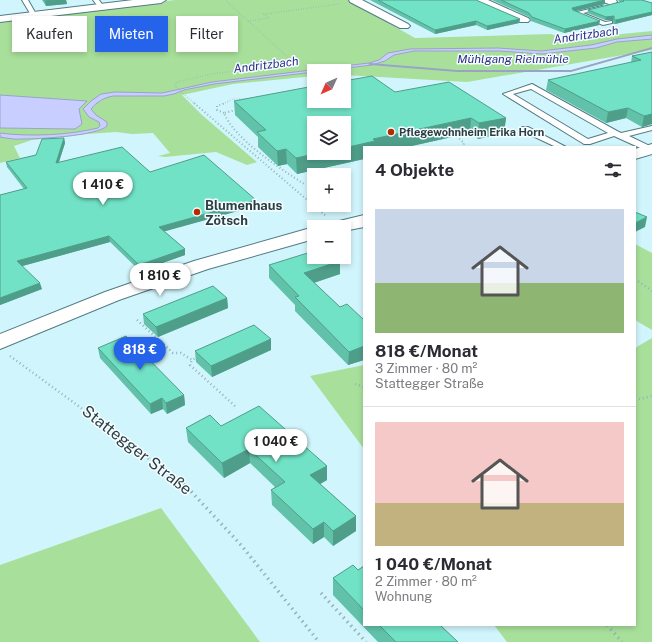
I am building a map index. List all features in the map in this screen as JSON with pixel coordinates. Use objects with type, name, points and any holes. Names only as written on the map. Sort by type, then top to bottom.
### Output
[{"type":"main road","points":[[351,224],[363,221]]},
{"type":"main road","points":[[4,348],[112,296],[201,265],[307,235]]},
{"type":"street","points":[[0,19],[30,6],[156,0]]},
{"type":"street","points":[[479,0],[524,20]]},
{"type":"street","points":[[355,1],[404,26]]},
{"type":"lane","points":[[610,22],[605,24],[576,13],[619,4],[613,1]]},
{"type":"lane","points":[[599,8],[602,15],[595,17],[602,19]]},
{"type":"lane","points":[[646,151],[617,134],[532,86],[507,94],[587,142],[617,134],[652,128]]},
{"type":"lane","points":[[525,129],[560,146]]},
{"type":"path","points":[[225,0],[289,58],[288,62],[270,68],[244,69],[201,76],[177,82],[175,85],[330,220]]},
{"type":"path","points":[[248,21],[269,18],[264,14],[355,1]]},
{"type":"path","points":[[242,109],[224,113],[217,110],[217,106],[225,101],[233,99],[247,99]]},
{"type":"path","points":[[224,113],[224,117],[232,126],[271,162],[304,184]]},
{"type":"path","points":[[451,132],[464,143],[463,146]]},
{"type":"path","points":[[636,280],[652,291]]},
{"type":"path","points":[[137,320],[173,353],[177,351],[184,353],[192,360]]},
{"type":"path","name":"Stattegger Straße","points":[[4,348],[186,486],[241,545],[320,642]]},
{"type":"path","points":[[205,354],[192,360],[190,365],[236,407]]},
{"type":"path","points":[[355,384],[363,387]]},
{"type":"path","points":[[636,400],[652,396]]},
{"type":"path","points":[[321,593],[366,642]]},
{"type":"path","points":[[608,626],[622,642]]},
{"type":"green space","points":[[175,0],[348,0],[415,38],[551,34],[571,42],[652,31],[652,50],[467,82],[351,75],[351,64],[307,64],[307,77],[233,84],[182,95],[202,115],[257,162],[247,165],[216,152],[165,157],[158,156],[170,153],[153,133],[132,134],[116,132],[32,140],[14,146],[20,158],[0,163],[0,128],[75,129],[79,109],[86,102],[0,95],[0,22],[12,20],[12,52],[87,52],[87,16],[48,16]]},
{"type":"green space","points":[[636,245],[652,253],[652,330],[636,321]]},
{"type":"green space","points":[[652,338],[652,642],[507,642],[495,626],[636,626],[636,347]]},
{"type":"green space","points":[[363,365],[363,448],[310,376]]},
{"type":"green space","points":[[161,508],[260,642],[0,642],[0,565]]},
{"type":"water","points":[[652,35],[652,39],[617,42],[596,48],[542,54],[499,51],[414,51],[394,55],[385,61],[372,65],[351,68],[351,65],[379,60],[388,53],[410,49],[498,48],[541,51],[591,45],[617,39]]},
{"type":"water","points":[[307,71],[307,73],[214,84],[164,96],[113,96],[100,101],[91,109],[96,115],[107,122],[107,126],[101,129],[80,135],[53,138],[17,139],[0,137],[0,133],[49,135],[98,128],[100,126],[99,122],[89,117],[83,109],[101,94],[115,92],[162,93],[212,82]]},
{"type":"water","points":[[0,95],[87,101],[79,109],[82,124],[75,129],[0,128]]},
{"type":"building","points":[[378,0],[476,0],[520,19],[487,26],[476,21],[435,30]]},
{"type":"building","points":[[501,0],[605,0],[572,8],[573,10],[600,21],[565,29],[532,17],[529,13]]},
{"type":"building","points":[[623,0],[642,0],[652,3],[652,12],[614,20],[614,16],[606,17],[588,10],[624,1]]},
{"type":"building","points":[[652,52],[652,114],[644,116],[628,108],[608,112],[548,80],[641,60],[632,56]]},
{"type":"building","points":[[372,76],[395,92],[449,82],[506,118],[479,123],[471,118],[373,139],[375,141],[351,146],[351,116],[307,116],[307,156],[296,158],[286,149],[277,151],[257,132],[266,130],[234,101],[307,87],[307,108],[351,108],[351,80]]},
{"type":"building","points":[[64,138],[56,163],[122,147],[150,172],[204,155],[256,200],[159,227],[185,249],[139,265],[109,236],[17,261],[40,283],[0,298],[0,195],[27,188],[6,162],[36,155],[42,139]]},
{"type":"building","points":[[636,212],[647,217],[636,222]]},
{"type":"building","points":[[307,253],[307,264],[331,264],[304,273],[340,307],[347,304],[363,319],[363,346],[349,352],[295,297],[299,296],[269,265]]},
{"type":"building","points":[[213,286],[227,298],[156,327],[143,314]]},
{"type":"building","points":[[254,325],[271,339],[211,366],[195,351]]},
{"type":"building","points":[[126,336],[184,395],[166,403],[162,398],[150,404],[98,348]]},
{"type":"building","points":[[259,406],[327,466],[310,475],[356,516],[333,531],[324,522],[313,529],[271,490],[285,482],[249,449],[222,463],[186,428],[210,415],[221,426]]},
{"type":"building","points":[[353,565],[358,570],[363,567],[363,609],[333,578]]},
{"type":"building","points":[[380,626],[441,626],[458,642],[396,642]]},
{"type":"waterway","name":"Mühlgang Rielmühle","points":[[370,64],[457,71],[571,71],[652,48]]},
{"type":"place","name":"Pflegewohnheim Erika Horn","points":[[391,132]]},
{"type":"place","name":"Blumenhaus Zötsch","points":[[197,212]]},
{"type":"water label","name":"Andritzbach","points":[[586,35]]},
{"type":"water label","name":"Andritzbach","points":[[266,65]]}]
